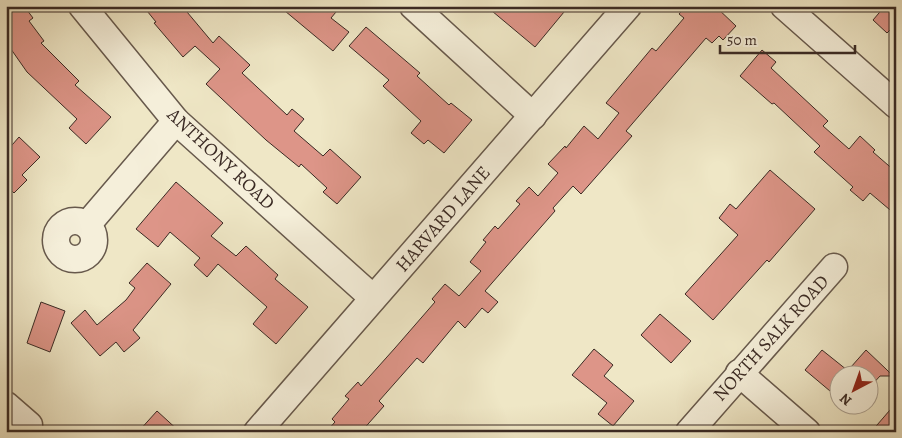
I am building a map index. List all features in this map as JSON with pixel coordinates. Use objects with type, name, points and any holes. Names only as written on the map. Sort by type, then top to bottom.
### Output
[{"type":"street","name":"ANTHONY ROAD","points":[[82,6],[176,121],[373,298]]},
{"type":"street","points":[[413,6],[533,116]]},
{"type":"street","name":"HARVARD LANE","points":[[257,432],[628,6]]},
{"type":"street","points":[[784,6],[896,105]]},
{"type":"street","points":[[87,225],[176,121]]},
{"type":"street","name":"NORTH SALK ROAD","points":[[689,432],[739,373],[834,268]]},
{"type":"street","points":[[739,373],[806,432]]},
{"type":"street","points":[[6,405],[29,425],[29,432]]},
{"type":"building","points":[[18,6],[24,6],[33,18],[29,21],[44,41],[41,43],[79,81],[75,85],[111,117],[86,144],[69,128],[77,119],[27,72],[6,42],[6,15]]},
{"type":"building","points":[[143,6],[182,6],[213,43],[219,36],[250,65],[242,73],[287,115],[292,109],[304,119],[294,131],[323,156],[330,149],[361,177],[337,204],[323,192],[327,188],[301,164],[299,167],[266,140],[206,84],[220,69],[195,46],[183,57],[154,23],[156,22]]},
{"type":"building","points":[[279,6],[341,6],[331,18],[349,32],[333,51]]},
{"type":"building","points":[[486,6],[569,6],[535,47]]},
{"type":"building","points":[[686,6],[715,6],[736,26],[723,40],[719,36],[712,43],[706,38],[626,131],[632,136],[581,194],[573,186],[553,208],[555,211],[485,291],[498,302],[488,313],[482,308],[465,328],[458,321],[423,363],[417,358],[379,401],[384,406],[361,432],[326,432],[335,422],[332,419],[349,399],[345,396],[358,382],[361,386],[395,348],[435,302],[432,299],[445,284],[459,296],[481,271],[470,262],[486,242],[483,240],[495,226],[498,229],[520,204],[516,201],[529,187],[538,196],[558,173],[548,164],[565,146],[566,148],[584,126],[598,139],[619,113],[606,103],[652,48],[656,51],[684,18],[679,14]]},
{"type":"building","points":[[885,6],[896,6],[896,24],[887,33],[873,20]]},
{"type":"building","points":[[366,27],[420,73],[417,76],[449,105],[451,103],[472,120],[444,153],[428,140],[424,144],[411,133],[421,121],[383,86],[389,80],[349,46]]},
{"type":"building","points":[[762,50],[776,62],[771,68],[828,121],[823,126],[849,149],[860,136],[875,150],[873,152],[896,172],[896,215],[870,193],[863,201],[850,190],[853,187],[814,152],[820,146],[774,103],[772,104],[740,76]]},
{"type":"building","points":[[19,137],[40,157],[22,175],[27,180],[14,193],[10,189],[6,193],[6,152]]},
{"type":"building","points":[[770,170],[815,209],[769,262],[767,260],[713,320],[685,294],[738,235],[719,218],[730,204],[736,209]]},
{"type":"building","points":[[176,182],[223,223],[211,236],[236,256],[246,246],[278,275],[275,279],[308,307],[276,344],[253,324],[267,307],[218,264],[207,277],[194,265],[200,258],[170,232],[158,247],[136,229]]},
{"type":"building","points":[[147,263],[171,284],[133,330],[140,338],[124,352],[116,342],[100,356],[71,323],[85,310],[97,325],[126,300],[135,288],[129,283]]},
{"type":"building","points":[[41,302],[65,311],[50,352],[27,343]]},
{"type":"building","points":[[660,314],[691,341],[671,363],[641,335]]},
{"type":"building","points":[[594,349],[613,365],[604,376],[634,401],[613,426],[598,414],[607,403],[572,375]]},
{"type":"building","points":[[822,350],[842,366],[830,366],[830,391],[805,370]]},
{"type":"building","points":[[866,350],[893,376],[880,376],[880,366],[852,366]]},
{"type":"building","points":[[896,403],[896,432],[871,432]]},
{"type":"building","points":[[157,411],[180,432],[138,432]]}]
